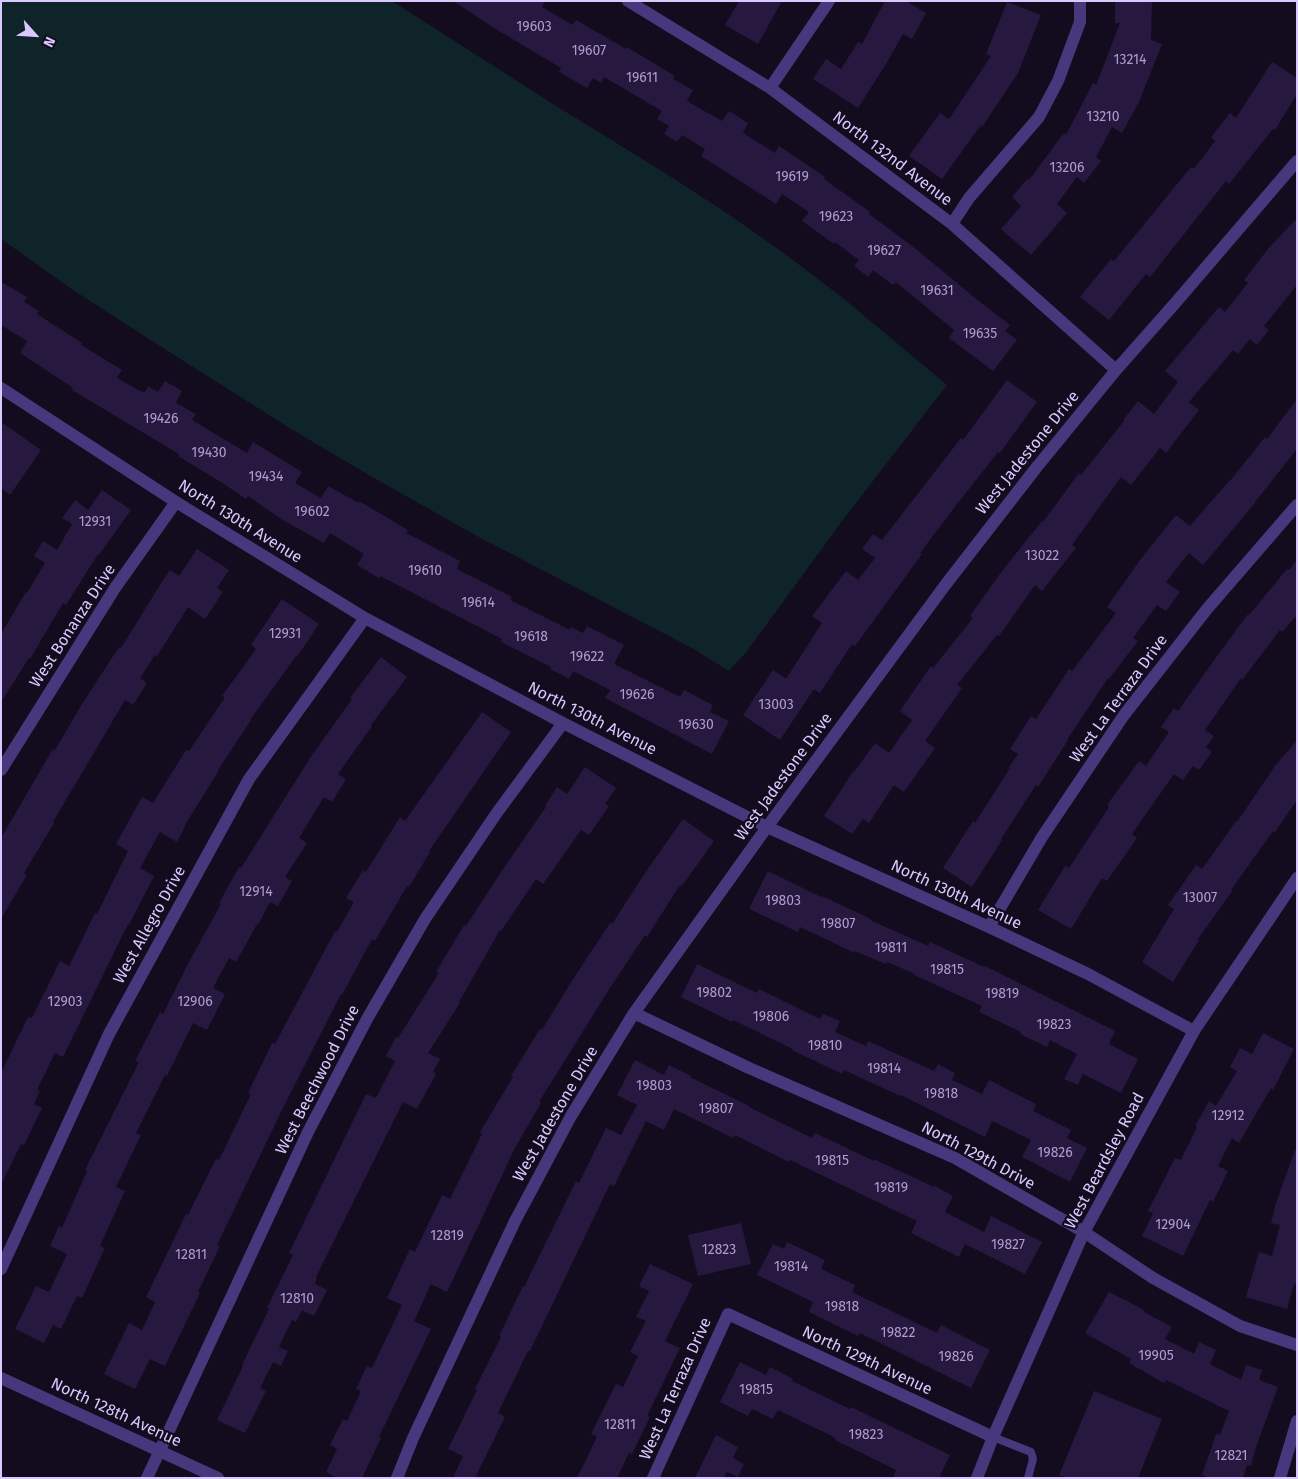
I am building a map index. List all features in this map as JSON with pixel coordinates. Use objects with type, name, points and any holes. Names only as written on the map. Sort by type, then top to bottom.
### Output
[{"type":"street","name":"North 132nd Avenue","points":[[628,1],[770,88],[952,224],[1116,370]]},
{"type":"street","points":[[770,88],[828,1]]},
{"type":"street","points":[[952,224],[975,191],[1039,117],[1058,81],[1080,22],[1080,1]]},
{"type":"street","name":"West Jadestone Drive","points":[[397,1478],[413,1438],[515,1220],[571,1116],[634,1013],[767,827],[946,584],[1036,468],[1116,370],[1297,161]]},
{"type":"street","name":"North 130th Avenue","points":[[1,388],[176,502],[365,618],[563,723],[767,827],[989,927],[1088,974],[1194,1031]]},
{"type":"street","name":"West Bonanza Drive","points":[[1,770],[115,588],[176,502]]},
{"type":"street","name":"West La Terraza Drive","points":[[989,927],[1042,837],[1124,714],[1207,609],[1297,506]]},
{"type":"street","name":"West Allegro Drive","points":[[1,1269],[109,1034],[245,788],[365,618]]},
{"type":"street","name":"West Beechwood Drive","points":[[147,1478],[308,1132],[367,1019],[425,919],[496,814],[563,723]]},
{"type":"street","name":"West Beardsley Road","points":[[977,1478],[993,1437],[1084,1232],[1194,1031],[1297,878]]},
{"type":"street","name":"North 129th Drive","points":[[634,1013],[749,1068],[955,1158],[1084,1232],[1153,1278],[1240,1326],[1297,1345]]},
{"type":"street","name":"West La Terraza Drive","points":[[653,1478],[728,1314]]},
{"type":"street","name":"North 129th Avenue","points":[[728,1314],[993,1437]]},
{"type":"street","name":"North 128th Avenue","points":[[1,1378],[218,1478]]},
{"type":"street","points":[[1280,1478],[1297,1420]]},
{"type":"lane","points":[[993,1437],[1031,1452],[1033,1459],[1028,1478]]},
{"type":"green space","points":[[1,1],[392,1],[725,212],[843,298],[947,385],[842,521],[747,651],[729,671],[692,648],[475,535],[367,474],[288,427],[149,339],[73,290],[1,239]]},
{"type":"building","points":[[453,1],[545,1],[542,7],[573,25],[576,20],[626,49],[627,47],[675,76],[673,79],[693,90],[687,101],[722,121],[729,111],[748,123],[743,133],[775,153],[779,146],[825,177],[824,179],[870,212],[869,214],[916,249],[1010,325],[1005,331],[1017,340],[993,371],[949,338],[954,330],[896,282],[893,285],[873,270],[868,277],[854,266],[859,260],[802,221],[809,212],[782,194],[776,204],[701,156],[705,149],[682,135],[677,142],[664,134],[669,126],[657,119],[662,111],[604,77],[601,83],[593,78],[587,88],[559,72],[561,68]]},
{"type":"building","points":[[739,1],[782,1],[758,44],[725,25]]},
{"type":"building","points":[[885,1],[906,1],[926,13],[912,39],[903,34],[858,108],[813,79],[826,59],[841,69],[858,42],[862,44]]},
{"type":"building","points":[[1115,1],[1152,1],[1151,40],[1162,44],[1139,102],[1122,133],[1112,127],[1096,157],[1101,161],[1084,183],[1077,177],[1057,204],[1067,213],[1031,255],[1001,229],[1021,206],[1012,197],[1027,179],[1029,180],[1064,133],[1066,135],[1093,83],[1096,85],[1120,23],[1115,23]]},
{"type":"building","points":[[1007,2],[1041,15],[1018,73],[982,127],[981,125],[942,179],[909,156],[940,113],[949,119],[991,56],[986,54]]},
{"type":"building","points":[[1272,62],[1297,78],[1297,94],[1275,130],[1273,129],[1229,184],[1226,181],[1150,277],[1146,274],[1109,320],[1080,297],[1111,259],[1114,261],[1191,167],[1194,169],[1215,141],[1211,137],[1230,113],[1236,118]]},
{"type":"building","points":[[1297,218],[1297,285],[1264,326],[1269,330],[1257,345],[1250,339],[1238,354],[1233,350],[1189,402],[1199,410],[1166,453],[1160,448],[1131,485],[1121,477],[1072,545],[1076,548],[1042,591],[1035,585],[999,636],[997,635],[957,685],[962,688],[925,741],[935,748],[904,792],[894,785],[869,823],[863,819],[852,834],[824,816],[854,770],[875,743],[889,753],[912,720],[900,711],[931,666],[933,668],[973,618],[970,616],[1002,571],[1043,522],[1079,473],[1081,475],[1138,401],[1154,414],[1178,382],[1165,371],[1219,307],[1225,312],[1248,283],[1244,280],[1268,249]]},
{"type":"building","points":[[1,282],[27,297],[24,302],[39,311],[37,314],[82,343],[81,345],[122,370],[117,378],[144,393],[148,386],[158,392],[165,381],[182,391],[176,403],[196,414],[192,420],[247,453],[253,442],[302,472],[295,483],[321,498],[328,486],[359,503],[359,501],[408,530],[406,533],[460,561],[457,569],[512,597],[510,600],[570,630],[571,627],[583,633],[587,626],[624,645],[614,664],[680,697],[684,690],[713,705],[710,712],[729,721],[712,754],[605,698],[610,690],[573,671],[569,679],[550,669],[551,667],[501,642],[502,639],[380,576],[379,578],[357,565],[364,554],[330,533],[324,543],[281,519],[248,496],[246,499],[178,456],[179,454],[72,390],[73,388],[20,353],[27,341],[1,325]]},
{"type":"building","points":[[1007,380],[1037,402],[1000,453],[998,452],[920,553],[922,554],[855,646],[852,644],[820,693],[814,689],[780,740],[743,715],[773,670],[786,679],[822,623],[812,616],[846,571],[858,580],[875,558],[862,549],[873,534],[882,540],[961,438],[963,440]]},
{"type":"building","points":[[1297,399],[1297,449],[1203,565],[1189,553],[1166,582],[1180,592],[1166,611],[1157,605],[1133,638],[1138,641],[1108,678],[1038,787],[1036,785],[972,887],[943,868],[973,821],[975,823],[1010,768],[1018,754],[1010,749],[1031,716],[1036,719],[1069,669],[1072,671],[1116,613],[1107,607],[1140,560],[1176,515],[1190,526],[1230,481],[1265,437],[1267,439]]},
{"type":"building","points":[[1,422],[41,450],[10,495],[1,488]]},
{"type":"building","points":[[102,490],[131,510],[98,554],[66,605],[63,603],[30,659],[1,702],[1,634],[45,563],[34,556],[43,541],[57,550],[72,524],[62,518],[75,500],[88,510]]},
{"type":"building","points":[[197,549],[229,570],[217,588],[223,592],[205,619],[188,607],[157,656],[155,655],[140,678],[147,683],[133,705],[125,700],[24,873],[27,875],[1,919],[1,838],[53,749],[55,750],[82,704],[119,647],[121,648],[170,570],[179,576]]},
{"type":"building","points":[[1297,560],[1297,615],[1282,632],[1280,630],[1242,680],[1241,678],[1205,730],[1214,736],[1206,747],[1212,752],[1199,770],[1193,766],[1183,780],[1174,774],[1132,834],[1137,838],[1107,881],[1102,878],[1071,929],[1038,910],[1065,866],[1069,868],[1109,807],[1107,805],[1139,761],[1146,766],[1169,732],[1161,727],[1174,708],[1178,711],[1248,614]]},
{"type":"building","points":[[282,599],[319,624],[250,720],[218,770],[177,842],[160,832],[140,868],[154,876],[128,924],[63,1057],[55,1053],[37,1090],[40,1091],[34,1104],[42,1108],[24,1145],[21,1144],[1,1185],[1,1073],[28,1017],[32,1018],[60,961],[69,966],[95,913],[97,914],[128,851],[116,844],[142,797],[153,803],[186,750],[189,751],[225,697],[222,696],[256,649],[251,645]]},
{"type":"building","points":[[381,657],[407,677],[371,725],[338,774],[346,779],[332,802],[324,797],[299,838],[307,843],[285,877],[292,881],[278,906],[270,902],[236,962],[229,958],[213,988],[225,994],[207,1030],[193,1023],[167,1076],[165,1075],[136,1133],[141,1135],[116,1187],[125,1191],[100,1246],[105,1248],[82,1298],[77,1296],[61,1329],[53,1325],[44,1343],[15,1329],[36,1286],[49,1292],[67,1254],[50,1246],[59,1226],[62,1228],[87,1171],[85,1170],[139,1062],[135,1061],[160,1012],[163,1014],[221,904],[219,903],[239,867],[241,868],[310,758],[352,699],[350,698]]},
{"type":"building","points":[[482,712],[511,732],[429,851],[375,941],[372,939],[341,994],[282,1110],[217,1245],[220,1246],[198,1292],[200,1293],[165,1366],[150,1359],[135,1389],[104,1374],[129,1323],[142,1330],[155,1302],[146,1297],[186,1214],[188,1215],[216,1159],[219,1160],[251,1094],[248,1093],[272,1043],[275,1044],[335,931],[337,932],[354,902],[346,898],[363,870],[366,872],[400,817],[405,821]]},
{"type":"building","points":[[1297,740],[1297,800],[1231,890],[1198,939],[1173,982],[1142,962],[1174,909],[1168,905],[1196,865],[1202,869],[1275,766]]},
{"type":"building","points":[[585,767],[616,788],[605,804],[609,806],[589,835],[581,830],[543,884],[536,879],[500,930],[460,1003],[428,1053],[440,1059],[433,1072],[436,1074],[417,1109],[403,1102],[316,1277],[315,1284],[327,1290],[314,1316],[302,1310],[296,1322],[292,1320],[279,1347],[288,1351],[281,1366],[273,1362],[260,1388],[266,1391],[245,1433],[217,1420],[293,1255],[289,1253],[366,1094],[376,1098],[395,1061],[386,1056],[396,1037],[398,1038],[439,973],[436,972],[464,925],[466,926],[546,807],[557,787],[567,794]]},
{"type":"building","points":[[683,819],[714,841],[682,886],[680,885],[647,937],[645,935],[539,1102],[541,1103],[515,1148],[447,1292],[431,1284],[414,1321],[431,1329],[379,1437],[381,1438],[362,1478],[337,1478],[326,1472],[337,1449],[330,1445],[343,1419],[347,1421],[361,1391],[356,1389],[367,1366],[372,1368],[402,1305],[387,1298],[410,1249],[415,1252],[442,1195],[450,1199],[482,1134],[480,1132],[540,1029],[542,1030],[610,923],[612,924]]},
{"type":"building","points":[[768,871],[928,946],[930,942],[985,966],[1115,1031],[1109,1044],[1138,1059],[1121,1093],[1083,1074],[1078,1085],[1064,1079],[1077,1054],[1050,1040],[1047,1047],[1020,1034],[1021,1032],[979,1012],[982,1006],[887,962],[886,964],[855,951],[855,953],[800,927],[798,932],[749,909]]},
{"type":"building","points":[[697,964],[757,993],[759,989],[820,1019],[823,1014],[840,1021],[835,1032],[866,1046],[868,1041],[934,1071],[938,1064],[955,1073],[952,1080],[982,1094],[989,1080],[1036,1104],[1033,1111],[1071,1130],[1067,1138],[1087,1148],[1070,1182],[1022,1157],[1031,1140],[992,1121],[985,1137],[901,1095],[844,1070],[842,1074],[733,1020],[732,1022],[681,997]]},
{"type":"building","points":[[1263,1033],[1294,1049],[1273,1090],[1271,1088],[1239,1143],[1232,1138],[1218,1166],[1228,1171],[1213,1202],[1210,1200],[1183,1256],[1142,1236],[1153,1213],[1148,1211],[1175,1158],[1181,1160],[1197,1127],[1195,1126],[1209,1101],[1216,1106],[1237,1071],[1230,1067],[1240,1048],[1252,1054]]},
{"type":"building","points":[[635,1060],[664,1075],[669,1065],[812,1138],[815,1133],[874,1161],[874,1159],[935,1186],[953,1196],[945,1212],[984,1232],[991,1216],[1042,1242],[1025,1274],[965,1244],[959,1257],[911,1233],[917,1221],[790,1160],[789,1162],[735,1135],[733,1138],[674,1109],[664,1130],[646,1121],[614,1186],[610,1184],[530,1351],[528,1351],[498,1413],[505,1417],[475,1478],[453,1478],[463,1456],[448,1449],[477,1390],[475,1389],[501,1337],[499,1336],[523,1286],[576,1181],[579,1183],[606,1128],[621,1135],[637,1105],[617,1095]]},
{"type":"building","points":[[1295,1150],[1297,1151],[1297,1285],[1294,1284],[1287,1309],[1246,1297],[1259,1252],[1272,1256],[1280,1225],[1271,1223],[1275,1206]]},
{"type":"building","points":[[741,1223],[751,1264],[698,1276],[688,1235]]},
{"type":"building","points":[[787,1242],[825,1260],[821,1269],[855,1285],[852,1292],[937,1333],[941,1325],[990,1350],[971,1388],[860,1333],[858,1336],[809,1312],[813,1302],[757,1275],[773,1244],[784,1249]]},
{"type":"building","points":[[650,1264],[693,1284],[665,1341],[680,1348],[647,1416],[650,1417],[632,1454],[629,1453],[617,1478],[577,1478],[597,1437],[591,1434],[616,1384],[623,1387],[638,1356],[630,1352],[646,1321],[636,1317],[649,1291],[639,1286]]},
{"type":"building","points":[[1109,1292],[1172,1327],[1165,1339],[1194,1354],[1199,1342],[1216,1350],[1210,1364],[1241,1380],[1246,1365],[1262,1370],[1259,1380],[1278,1387],[1251,1466],[1247,1465],[1243,1478],[1210,1478],[1202,1475],[1216,1434],[1220,1435],[1229,1411],[1166,1380],[1164,1383],[1129,1363],[1131,1359],[1085,1333]]},
{"type":"building","points":[[740,1362],[766,1375],[770,1367],[793,1379],[792,1381],[950,1455],[939,1478],[893,1478],[896,1470],[778,1410],[773,1419],[752,1409],[748,1416],[720,1402]]},
{"type":"building","points":[[1094,1391],[1162,1419],[1138,1478],[1067,1478],[1059,1475]]},
{"type":"building","points":[[716,1435],[738,1447],[733,1458],[744,1464],[738,1477],[727,1472],[724,1478],[695,1478]]}]
